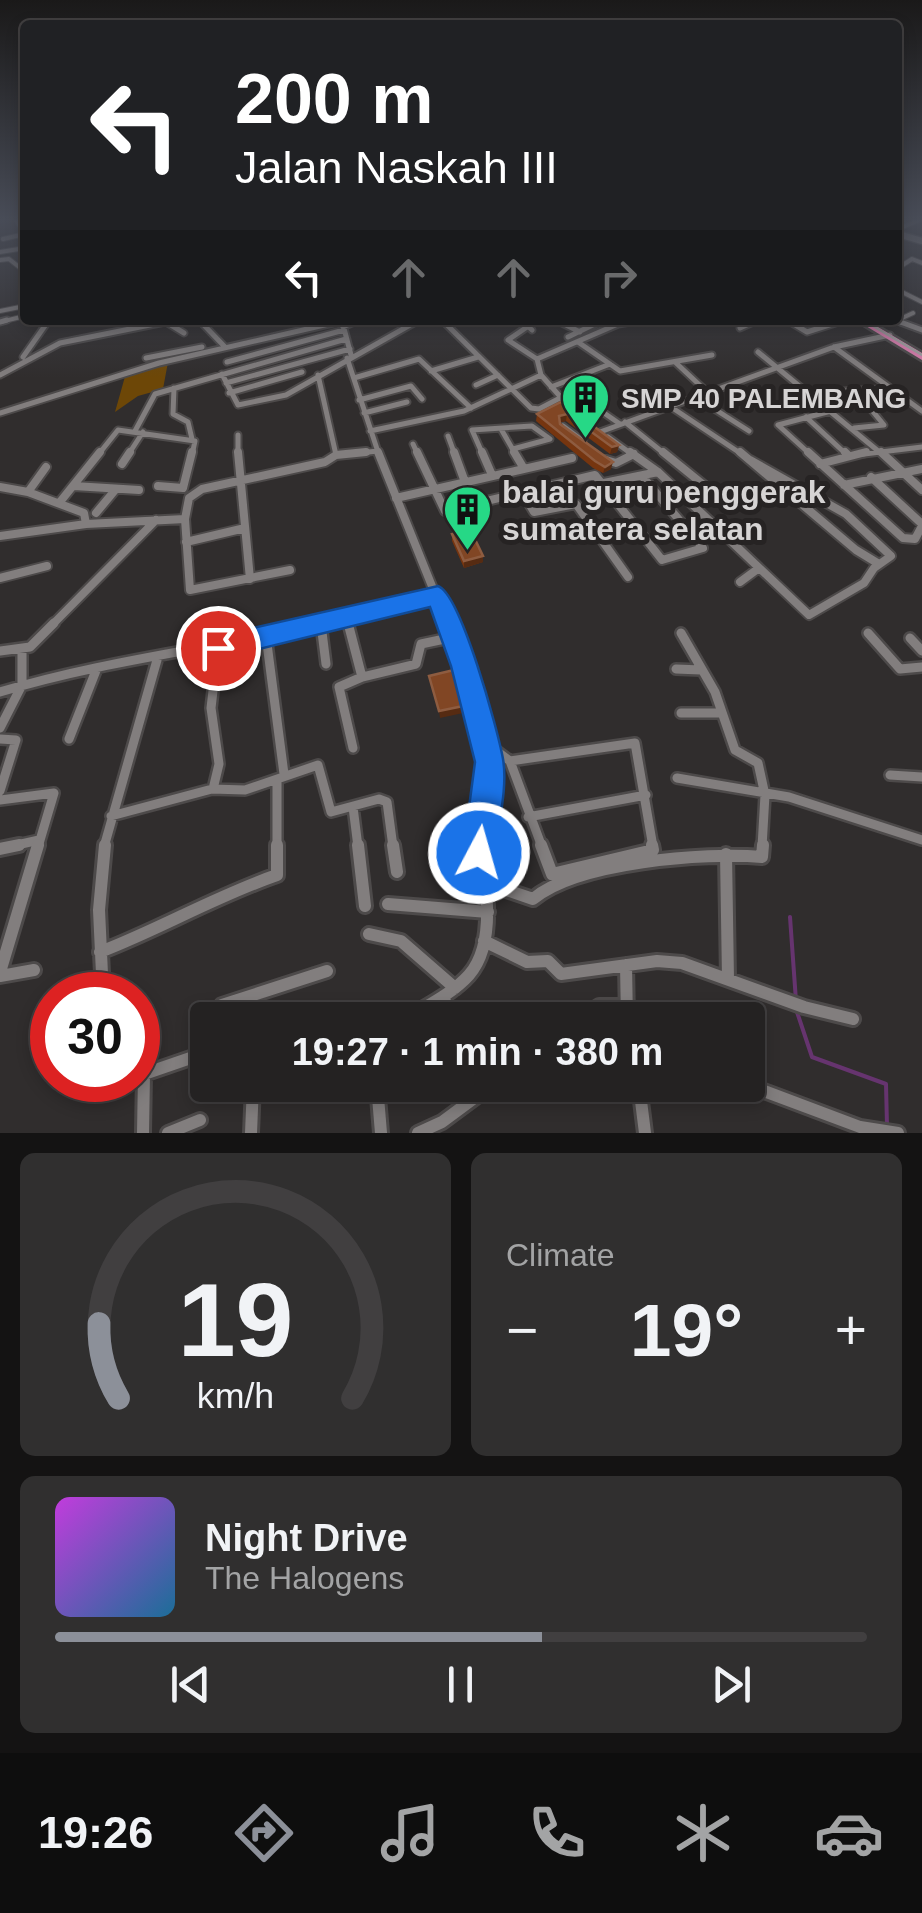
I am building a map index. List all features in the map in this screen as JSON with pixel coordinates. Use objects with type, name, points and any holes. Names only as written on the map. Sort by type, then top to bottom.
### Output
[{"type":"highway","points":[[870,325],[922,354]]},
{"type":"highway","points":[[878,325],[922,354]]},
{"type":"street","points":[[902,318],[913,313]]},
{"type":"street","points":[[22,360],[46,325]]},
{"type":"street","points":[[0,374],[60,343],[149,325]]},
{"type":"street","points":[[171,325],[184,332]]},
{"type":"street","points":[[204,325],[225,347]]},
{"type":"street","points":[[280,325],[289,335]]},
{"type":"street","points":[[146,358],[260,342],[312,325]]},
{"type":"street","points":[[227,362],[340,325]]},
{"type":"street","points":[[343,325],[359,400],[454,637],[486,743],[490,772],[478,836],[488,912],[484,941],[472,972],[433,1002]]},
{"type":"street","points":[[222,374],[236,403],[283,396],[349,354],[407,325]]},
{"type":"street","points":[[447,325],[534,409],[560,398]]},
{"type":"street","points":[[526,325],[529,328],[508,340],[538,359],[541,375],[560,398],[600,432],[658,472],[810,615],[864,583],[891,555],[846,514],[750,460],[668,405]]},
{"type":"street","points":[[565,325],[580,332]]},
{"type":"street","points":[[568,337],[594,325]]},
{"type":"street","points":[[538,359],[616,325]]},
{"type":"street","points":[[743,325],[740,326],[753,336]]},
{"type":"street","points":[[795,325],[807,332],[830,325]]},
{"type":"street","points":[[109,332],[114,346]]},
{"type":"street","points":[[253,334],[260,342]]},
{"type":"street","points":[[600,432],[834,347],[890,335]]},
{"type":"street","points":[[277,338],[306,382]]},
{"type":"street","points":[[122,464],[152,396],[346,339]]},
{"type":"street","points":[[578,342],[621,370],[712,355]]},
{"type":"street","points":[[0,413],[202,346]]},
{"type":"street","points":[[834,347],[921,410]]},
{"type":"street","points":[[758,352],[878,448],[922,490]]},
{"type":"street","points":[[226,383],[349,354]]},
{"type":"street","points":[[431,371],[478,357]]},
{"type":"street","points":[[703,358],[712,366]]},
{"type":"street","points":[[354,378],[417,359],[450,393],[471,408]]},
{"type":"street","points":[[675,362],[706,391]]},
{"type":"street","points":[[551,387],[610,364]]},
{"type":"street","points":[[230,392],[302,372]]},
{"type":"street","points":[[318,375],[336,455]]},
{"type":"street","points":[[476,385],[498,375]]},
{"type":"street","points":[[370,431],[471,408],[541,375]]},
{"type":"street","points":[[359,400],[411,386],[422,400]]},
{"type":"street","points":[[174,388],[173,414],[188,422],[196,443],[183,488]]},
{"type":"street","points":[[809,393],[879,389]]},
{"type":"street","points":[[854,428],[884,425],[856,391]]},
{"type":"street","points":[[578,395],[622,423],[726,503]]},
{"type":"street","points":[[694,396],[749,431]]},
{"type":"street","points":[[364,413],[407,402]]},
{"type":"street","points":[[831,411],[778,425],[904,539],[914,539],[922,525],[871,477]]},
{"type":"street","points":[[806,417],[849,456]]},
{"type":"street","points":[[492,475],[472,430],[532,426],[550,440],[513,449]]},
{"type":"street","points":[[564,426],[609,462],[634,454]]},
{"type":"street","points":[[501,428],[523,467]]},
{"type":"street","points":[[60,502],[113,432],[139,431],[192,439]]},
{"type":"street","points":[[238,434],[238,480],[250,580]]},
{"type":"street","points":[[448,436],[465,482]]},
{"type":"street","points":[[413,444],[449,522]]},
{"type":"street","points":[[820,464],[878,448],[922,446]]},
{"type":"street","points":[[290,570],[190,590],[187,502],[194,493],[238,480],[325,462],[336,455],[378,451]]},
{"type":"street","points":[[396,498],[572,458]]},
{"type":"street","points":[[750,460],[856,550],[879,564]]},
{"type":"street","points":[[551,464],[571,504]]},
{"type":"street","points":[[28,492],[46,467]]},
{"type":"street","points":[[844,485],[901,470],[922,469]]},
{"type":"street","points":[[604,483],[658,472]]},
{"type":"street","points":[[445,511],[595,475],[664,560],[704,547],[642,476]]},
{"type":"street","points":[[73,486],[139,490]]},
{"type":"street","points":[[158,486],[194,493]]},
{"type":"street","points":[[1,488],[60,502],[84,513],[86,524]]},
{"type":"street","points":[[96,513],[116,489]]},
{"type":"street","points":[[522,492],[534,512],[578,506],[628,577]]},
{"type":"street","points":[[685,522],[704,516]]},
{"type":"street","points":[[0,652],[22,651],[156,520]]},
{"type":"street","points":[[0,536],[86,524],[185,520]]},
{"type":"street","points":[[186,542],[245,528]]},
{"type":"street","points":[[0,578],[47,566]]},
{"type":"street","points":[[740,582],[759,568]]},
{"type":"street","points":[[0,692],[97,668],[218,648],[438,596]]},
{"type":"street","points":[[348,618],[362,677]]},
{"type":"street","points":[[322,624],[326,664]]},
{"type":"street","points":[[486,883],[533,899],[550,885],[582,877],[726,854],[762,855],[765,794],[758,763],[735,750],[702,670],[681,633]]},
{"type":"street","points":[[868,633],[900,669],[922,668]]},
{"type":"street","points":[[100,952],[156,930],[228,892],[277,875],[280,778],[266,636]]},
{"type":"street","points":[[353,748],[339,687],[416,664],[422,644],[454,637]]},
{"type":"street","points":[[910,638],[922,651]]},
{"type":"street","points":[[213,789],[220,772],[220,750],[211,726],[218,648]]},
{"type":"street","points":[[0,728],[22,685],[22,651]]},
{"type":"street","points":[[101,972],[102,851],[157,660]]},
{"type":"street","points":[[69,739],[97,668]]},
{"type":"street","points":[[676,669],[702,670]]},
{"type":"street","points":[[681,713],[721,713]]},
{"type":"street","points":[[0,739],[16,739],[0,790]]},
{"type":"street","points":[[486,743],[510,762],[528,817],[554,874],[652,852],[655,842],[634,742],[510,762]]},
{"type":"street","points":[[111,816],[213,789],[246,790],[319,765],[329,811],[379,798],[387,802],[397,872]]},
{"type":"street","points":[[890,776],[922,777]]},
{"type":"street","points":[[677,778],[794,799],[922,840]]},
{"type":"street","points":[[0,800],[52,791],[0,974],[34,970]]},
{"type":"street","points":[[528,817],[646,795]]},
{"type":"street","points":[[353,807],[365,906]]},
{"type":"street","points":[[0,848],[39,840]]},
{"type":"street","points":[[726,854],[728,980]]},
{"type":"street","points":[[388,904],[488,912]]},
{"type":"street","points":[[369,934],[401,941],[449,992],[450,1002]]},
{"type":"street","points":[[484,941],[527,962],[548,961],[561,974],[672,962],[804,1007],[852,1018]]},
{"type":"street","points":[[626,965],[626,1002]]},
{"type":"street","points":[[228,1002],[327,971]]},
{"type":"street","points":[[143,1133],[144,1074],[190,1058]]},
{"type":"street","points":[[765,1091],[830,1116],[890,1132]]},
{"type":"street","points":[[251,1133],[252,1102]]},
{"type":"street","points":[[378,1102],[381,1133]]},
{"type":"street","points":[[418,1133],[442,1122],[469,1102]]},
{"type":"street","points":[[641,1102],[644,1133]]},
{"type":"street","points":[[168,1133],[200,1120]]},
{"type":"shaded area","points":[[168,362],[163,389],[138,396],[115,412],[126,373]]},
{"type":"building","points":[[561,402],[619,445],[612,447],[567,414],[559,416],[560,424],[613,462],[605,467],[595,461],[537,414]]},
{"type":"building","name":"balai guru penggerak sumatera selatan","points":[[470,529],[483,556],[464,561],[452,534]]},
{"type":"building","points":[[458,669],[468,705],[439,711],[429,676]]},
{"type":"waterway","points":[[790,917],[796,1001]]},
{"type":"waterway","points":[[796,1009],[812,1057],[886,1084],[887,1126]]},
{"type":"tram line","points":[[871,325],[922,355]]},
{"type":"place","name":"SMP 40 PALEMBANG","points":[[586,440]]},
{"type":"place","name":"balai guru penggerak sumatera selatan","points":[[467,552]]},
{"type":"route","points":[[218,648],[438,596],[464,666],[490,762],[478,836],[479,853]]}]
